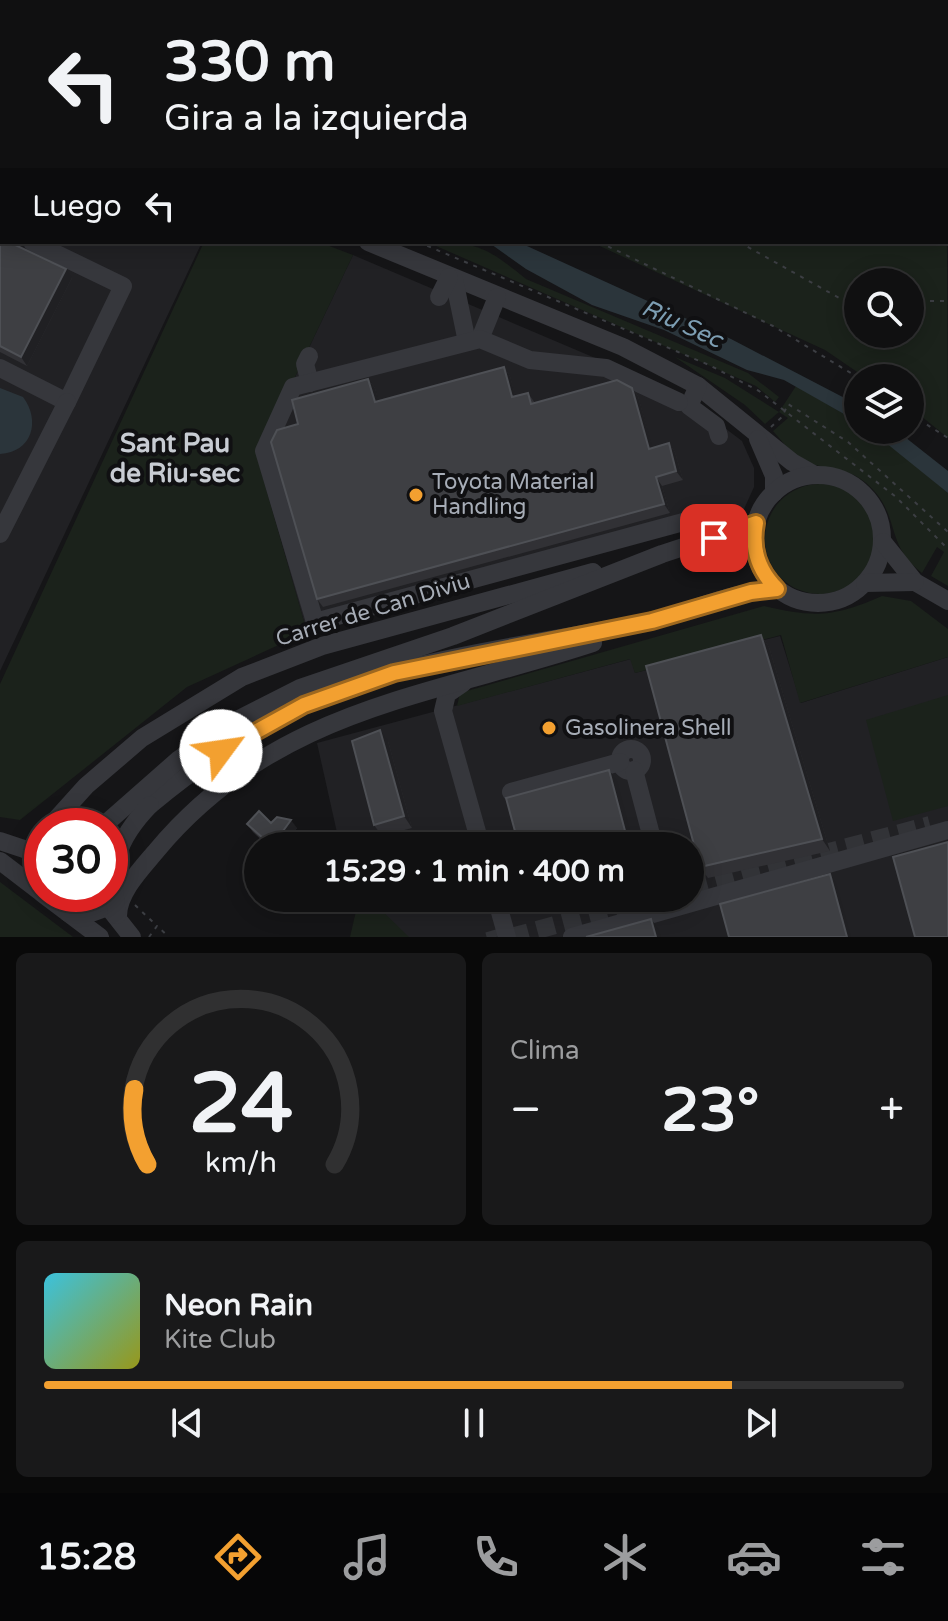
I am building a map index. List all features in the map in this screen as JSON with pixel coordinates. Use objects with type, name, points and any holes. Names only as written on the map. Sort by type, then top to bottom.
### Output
[{"type":"street","points":[[0,534],[123,286],[36,244]]},
{"type":"street","points":[[372,244],[447,285],[497,297],[623,347],[698,386],[761,427],[792,462],[815,475]]},
{"type":"street","points":[[447,285],[450,318]]},
{"type":"street","points":[[447,285],[474,340]]},
{"type":"street","points":[[474,340],[497,297]]},
{"type":"street","points":[[302,385],[474,340],[530,360],[606,368],[679,402]]},
{"type":"street","points":[[309,356],[302,385],[264,451],[315,622],[687,521]]},
{"type":"street","points":[[0,368],[67,402]]},
{"type":"street","points":[[698,386],[689,406],[716,426],[719,436]]},
{"type":"street","points":[[761,427],[774,476],[774,493]]},
{"type":"street","points":[[815,475],[838,478],[862,492],[878,514],[883,542],[880,559],[865,583],[849,595],[824,603],[796,599],[777,589],[764,574],[756,556],[756,523],[774,493],[793,480],[815,475]]},
{"type":"street","name":"Carrer de Can Diviu","points":[[128,830],[144,798],[233,722],[300,688],[453,636],[662,554],[756,523]]},
{"type":"street","points":[[883,542],[915,582],[948,601]]},
{"type":"street","name":"Carrer de Can Diviu","points":[[71,808],[113,761],[213,693],[242,677],[322,646],[662,554]]},
{"type":"street","points":[[865,583],[915,582]]},
{"type":"street","points":[[454,584],[461,608]]},
{"type":"street","name":"Carrer de Can Diviu","points":[[128,892],[145,864],[180,825],[217,791],[268,755],[363,709],[564,653],[652,621],[751,592],[777,589]]},
{"type":"street","name":"Carrer de Can Diviu","points":[[128,809],[261,726],[351,686],[454,658],[652,621]]},
{"type":"street","points":[[468,680],[447,694],[443,711],[477,832]]},
{"type":"street","points":[[511,792],[627,766],[649,832]]},
{"type":"street","points":[[462,781],[460,803],[467,832]]},
{"type":"street","points":[[704,894],[942,825]]},
{"type":"street","points":[[0,841],[24,842]]},
{"type":"street","points":[[0,848],[24,844]]},
{"type":"street","points":[[0,861],[24,879]]},
{"type":"street","points":[[68,913],[98,912]]},
{"type":"street","name":"Carrer de Can Diviu","points":[[118,912],[125,937]]},
{"type":"street","points":[[120,912],[132,937]]},
{"type":"street","points":[[491,912],[500,933]]},
{"type":"street","points":[[498,912],[500,933]]},
{"type":"street","points":[[572,937],[646,912]]},
{"type":"street","points":[[68,913],[100,937]]},
{"type":"path","points":[[603,244],[773,326],[844,369]]},
{"type":"path","points":[[743,244],[844,298]]},
{"type":"path","points":[[924,301],[948,301]]},
{"type":"path","points":[[761,427],[782,417],[788,404],[848,442],[948,532]]},
{"type":"path","points":[[924,423],[948,438]]},
{"type":"path","points":[[149,937],[157,926],[169,937]]},
{"type":"shaded area","points":[[0,244],[201,244],[0,671]]},
{"type":"shaded area","points":[[203,244],[324,244],[353,255],[257,457],[307,632],[187,687],[35,808],[24,808],[24,817],[20,820],[0,817],[0,684]]},
{"type":"shaded area","points":[[432,244],[464,244],[481,248],[526,279],[748,373],[779,397],[775,402],[756,386]]},
{"type":"shaded area","points":[[595,244],[947,244],[948,438],[924,418],[924,364],[846,364],[825,350]]},
{"type":"shaded area","points":[[353,255],[680,394],[742,441],[754,468],[754,487],[744,509],[729,518],[307,632],[257,457]]},
{"type":"shaded area","points":[[675,357],[725,378],[779,412],[765,424],[745,405]]},
{"type":"shaded area","points":[[796,386],[844,414],[844,444],[889,444],[948,493],[948,586],[931,576],[944,552],[937,547],[922,573],[903,553],[883,503],[867,484],[851,474],[804,461],[787,448],[773,431],[788,418],[779,412]]},
{"type":"shaded area","points":[[820,484],[841,488],[859,500],[871,518],[875,539],[871,560],[859,578],[841,590],[820,594],[799,590],[781,578],[769,560],[765,539],[769,518],[781,500],[799,488]]},
{"type":"shaded area","points":[[882,596],[911,601],[948,629],[948,657],[800,703],[781,635],[635,673],[630,659],[457,706],[460,693],[764,606],[811,614],[837,612]]},
{"type":"shaded area","points":[[780,636],[801,703],[948,657],[948,937],[406,937],[381,912],[704,912],[704,832],[337,832],[317,743],[631,659],[635,673]]},
{"type":"shaded area","points":[[948,695],[948,806],[893,821],[866,720]]},
{"type":"shaded area","points":[[0,882],[24,900],[24,912],[40,912],[73,937],[0,937]]},
{"type":"shaded area","points":[[356,912],[383,912],[409,937],[350,937]]},
{"type":"water","name":"Riu Sec","points":[[491,244],[527,246],[731,339],[844,398],[844,414],[784,380],[747,370],[664,330],[592,305],[526,269]]},
{"type":"water","points":[[0,388],[23,397],[32,416],[32,425],[20,448],[0,454]]},
{"type":"water","points":[[887,444],[914,444],[948,471],[948,493]]},
{"type":"building","points":[[0,244],[13,244],[66,269],[21,357],[0,346]]},
{"type":"building","name":"Toyota Material Handling","points":[[504,367],[512,397],[528,393],[531,404],[617,380],[632,388],[649,449],[669,443],[676,471],[656,477],[664,504],[317,599],[271,442],[277,430],[298,424],[292,400],[368,379],[375,402]]},
{"type":"building","points":[[761,635],[822,839],[704,866],[704,832],[691,832],[646,666]]},
{"type":"building","points":[[380,730],[404,816],[374,825],[352,741]]},
{"type":"building","points":[[609,770],[625,832],[515,832],[506,798]]},
{"type":"building","points":[[259,811],[271,823],[277,817],[291,820],[282,832],[256,832],[247,824]]},
{"type":"building","points":[[948,842],[948,937],[915,937],[893,857]]},
{"type":"building","points":[[830,874],[847,937],[729,937],[720,904]]},
{"type":"building","points":[[651,919],[656,937],[586,937]]},
{"type":"tunnel","points":[[704,885],[930,825]]},
{"type":"tunnel","points":[[511,937],[604,912]]},
{"type":"tunnel","points":[[494,930],[496,937]]},
{"type":"place","name":"Toyota Material Handling","points":[[416,495]]},
{"type":"place","name":"Gasolinera Shell","points":[[549,728]]},
{"type":"district","name":"Sant Pau de Riu-sec","points":[[175,458]]},
{"type":"route","points":[[221,751],[261,726],[304,705],[394,673],[454,658],[652,621],[751,592],[777,589],[764,574],[756,556],[756,523],[714,538]]}]
